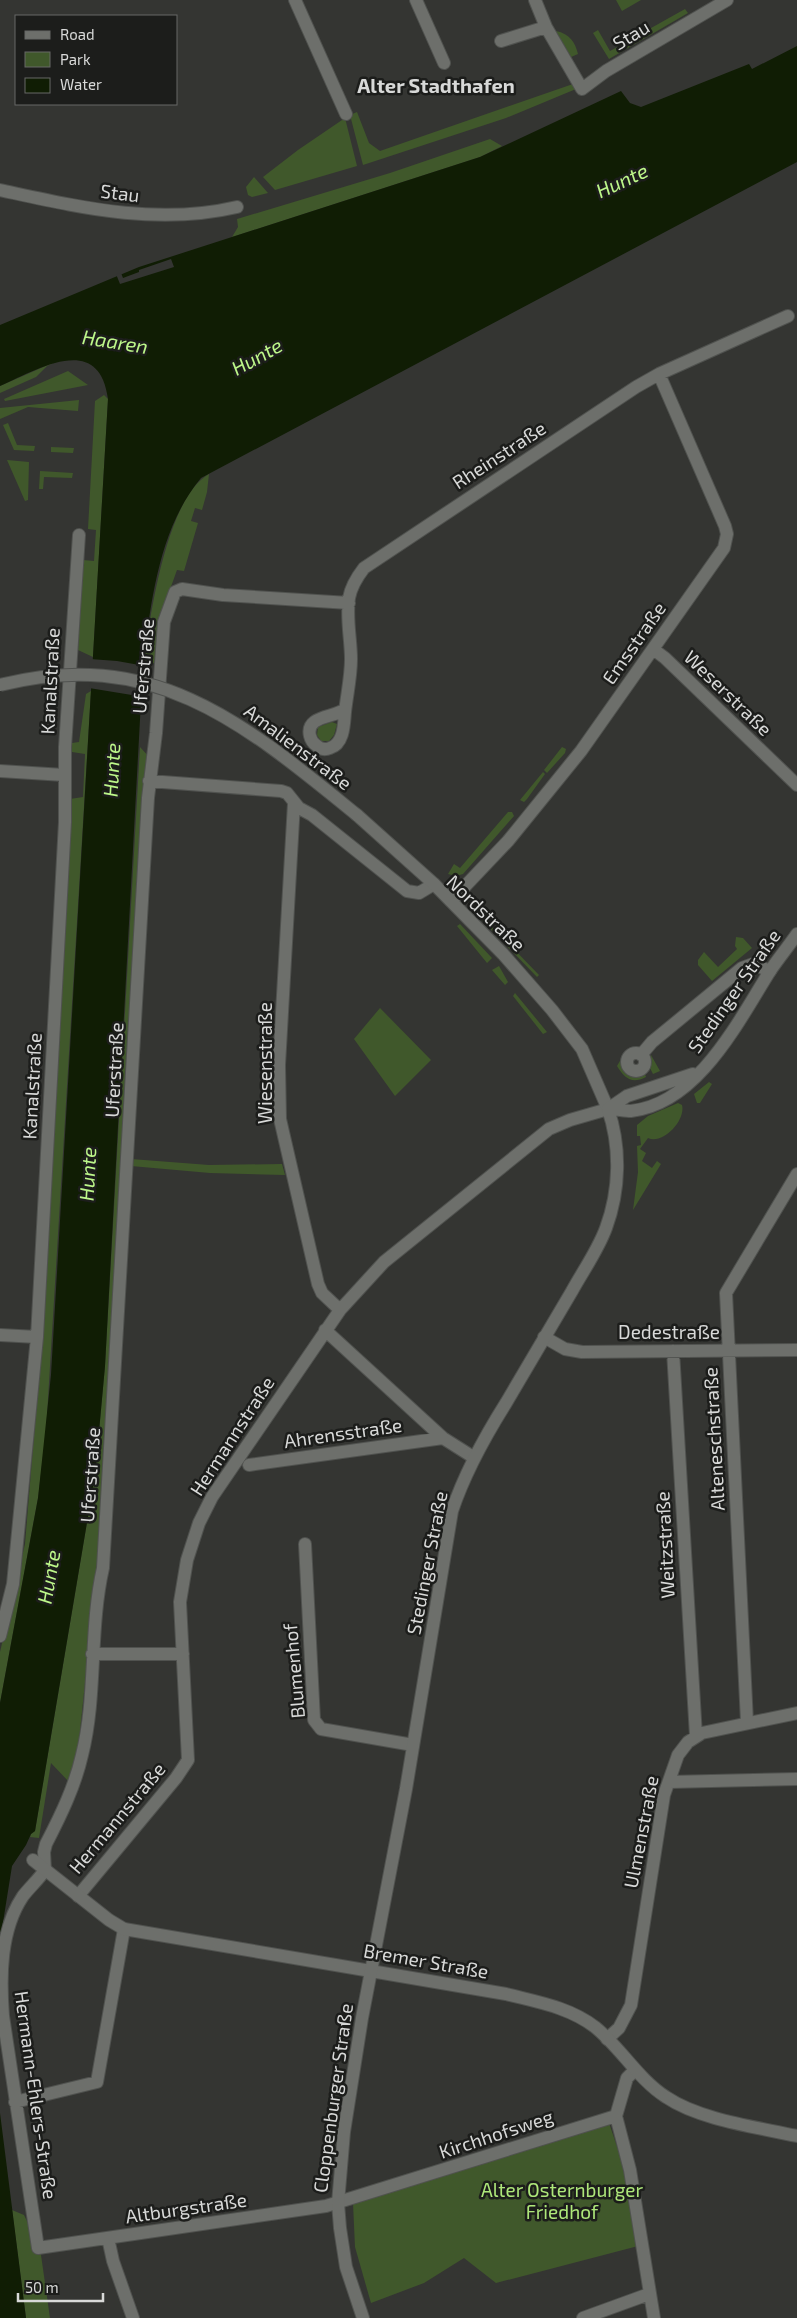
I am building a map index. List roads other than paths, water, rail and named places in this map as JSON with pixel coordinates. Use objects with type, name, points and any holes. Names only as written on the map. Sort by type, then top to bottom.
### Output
[{"type":"street","points":[[294,0],[346,114]]},
{"type":"street","points":[[416,0],[444,63]]},
{"type":"street","points":[[501,41],[546,27],[535,0]]},
{"type":"street","name":"Stau","points":[[546,27],[582,89],[606,71],[727,0]]},
{"type":"street","name":"Stau","points":[[0,190],[88,208],[138,215],[189,215],[236,207]]},
{"type":"street","name":"Rheinstraße","points":[[345,709],[351,676],[349,603],[354,582],[364,568],[659,374],[788,316]]},
{"type":"street","name":"Emsstraße","points":[[451,901],[487,865],[582,751],[719,556],[727,541],[727,534],[659,374]]},
{"type":"street","name":"Kanalstraße","points":[[0,1636],[13,1584],[37,1337],[65,822],[64,775],[79,535]]},
{"type":"street","name":"Uferstraße","points":[[45,1870],[44,1852],[46,1844],[69,1797],[83,1754],[88,1724],[92,1654],[99,1587],[103,1568],[149,781],[156,733],[164,622],[175,592],[182,589],[223,595],[349,603]]},
{"type":"street","name":"Weserstraße","points":[[653,649],[665,658],[797,785]]},
{"type":"street","name":"Amalienstraße","points":[[0,685],[53,676],[109,676],[144,683],[182,696],[240,725],[274,748],[357,815],[434,884]]},
{"type":"street","points":[[0,771],[64,775]]},
{"type":"street","name":"Nordstraße","points":[[149,781],[281,791],[407,891],[419,893],[434,884],[503,954],[568,1029],[591,1067],[608,1109]]},
{"type":"street","name":"Wiesenstraße","points":[[294,803],[279,1065],[280,1120],[318,1284],[322,1293],[340,1310]]},
{"type":"street","name":"Stedinger Straße","points":[[371,1970],[414,1745],[452,1511],[460,1486],[473,1457],[596,1248],[610,1215],[616,1180],[617,1149],[616,1137],[608,1109],[627,1096],[664,1085],[702,1070],[728,1039],[770,971],[797,934]]},
{"type":"street","points":[[641,1055],[652,1042],[742,968],[753,964],[770,971]]},
{"type":"street","name":"Hermannstraße","points":[[78,1896],[176,1778],[188,1760],[180,1602],[187,1560],[199,1523],[212,1497],[232,1466],[325,1330],[340,1310],[384,1262],[549,1129],[570,1120],[608,1109]]},
{"type":"street","name":"Alteneschstraße","points":[[747,1722],[726,1293],[797,1174]]},
{"type":"street","points":[[325,1330],[443,1438],[473,1457]]},
{"type":"street","points":[[0,1335],[37,1337]]},
{"type":"street","name":"Dedestraße","points":[[544,1337],[570,1351],[797,1350]]},
{"type":"street","name":"Weitzstraße","points":[[673,1351],[696,1736]]},
{"type":"street","name":"Ahrensstraße","points":[[249,1465],[443,1438]]},
{"type":"street","name":"Blumenhof","points":[[304,1544],[314,1720],[322,1729],[414,1745]]},
{"type":"street","points":[[92,1654],[183,1654]]},
{"type":"street","name":"Ulmenstraße","points":[[607,2039],[619,2028],[631,2005],[657,1836],[669,1782],[678,1755],[688,1742],[696,1736],[714,1729],[797,1713]]},
{"type":"street","points":[[669,1782],[797,1779]]},
{"type":"street","name":"Bremer Straße","points":[[33,1860],[109,1920],[124,1929],[506,1994],[551,2005],[583,2018],[607,2039],[665,2097],[734,2123],[797,2136]]},
{"type":"street","name":"Hermann-Ehlers-Straße","points":[[38,2248],[15,2102],[0,1980],[13,1914],[23,1896],[45,1870]]},
{"type":"street","points":[[15,2102],[98,2082],[124,1929]]},
{"type":"street","name":"Cloppenburger Straße","points":[[363,2318],[346,2268],[338,2203],[344,2132],[371,1970]]},
{"type":"street","points":[[636,2070],[627,2078],[616,2116],[630,2170],[654,2318]]},
{"type":"street","name":"Kirchhofsweg","points":[[338,2203],[616,2116]]},
{"type":"street","name":"Altburgstraße","points":[[38,2248],[238,2220],[338,2203]]},
{"type":"street","points":[[108,2238],[113,2261],[133,2318]]},
{"type":"street","points":[[583,2318],[650,2294]]},
{"type":"water","points":[[797,46],[797,162],[201,478],[175,519],[159,566],[143,664],[105,1366],[95,1475],[35,1831],[31,1834],[12,1866],[0,1941],[0,1703],[38,1498],[51,1375],[108,399],[102,378],[93,366],[80,361],[64,361],[48,365],[0,386],[0,325],[139,267],[480,157],[621,91],[630,103],[641,107],[749,64],[752,69]]},
{"type":"water","points":[[0,2113],[26,2318],[0,2318]]},
{"type":"district","name":"Alter Stadthafen","points":[[436,86]]},
{"type":"water label","name":"Hunte","points":[[622,181]]},
{"type":"water label","name":"Haaren","points":[[115,342]]},
{"type":"water label","name":"Hunte","points":[[257,357]]},
{"type":"water label","name":"Hunte","points":[[112,770]]},
{"type":"water label","name":"Hunte","points":[[88,1174]]},
{"type":"water label","name":"Hunte","points":[[49,1577]]},
{"type":"park label","name":"Alter Osternburger Friedhof","points":[[562,2201]]}]
